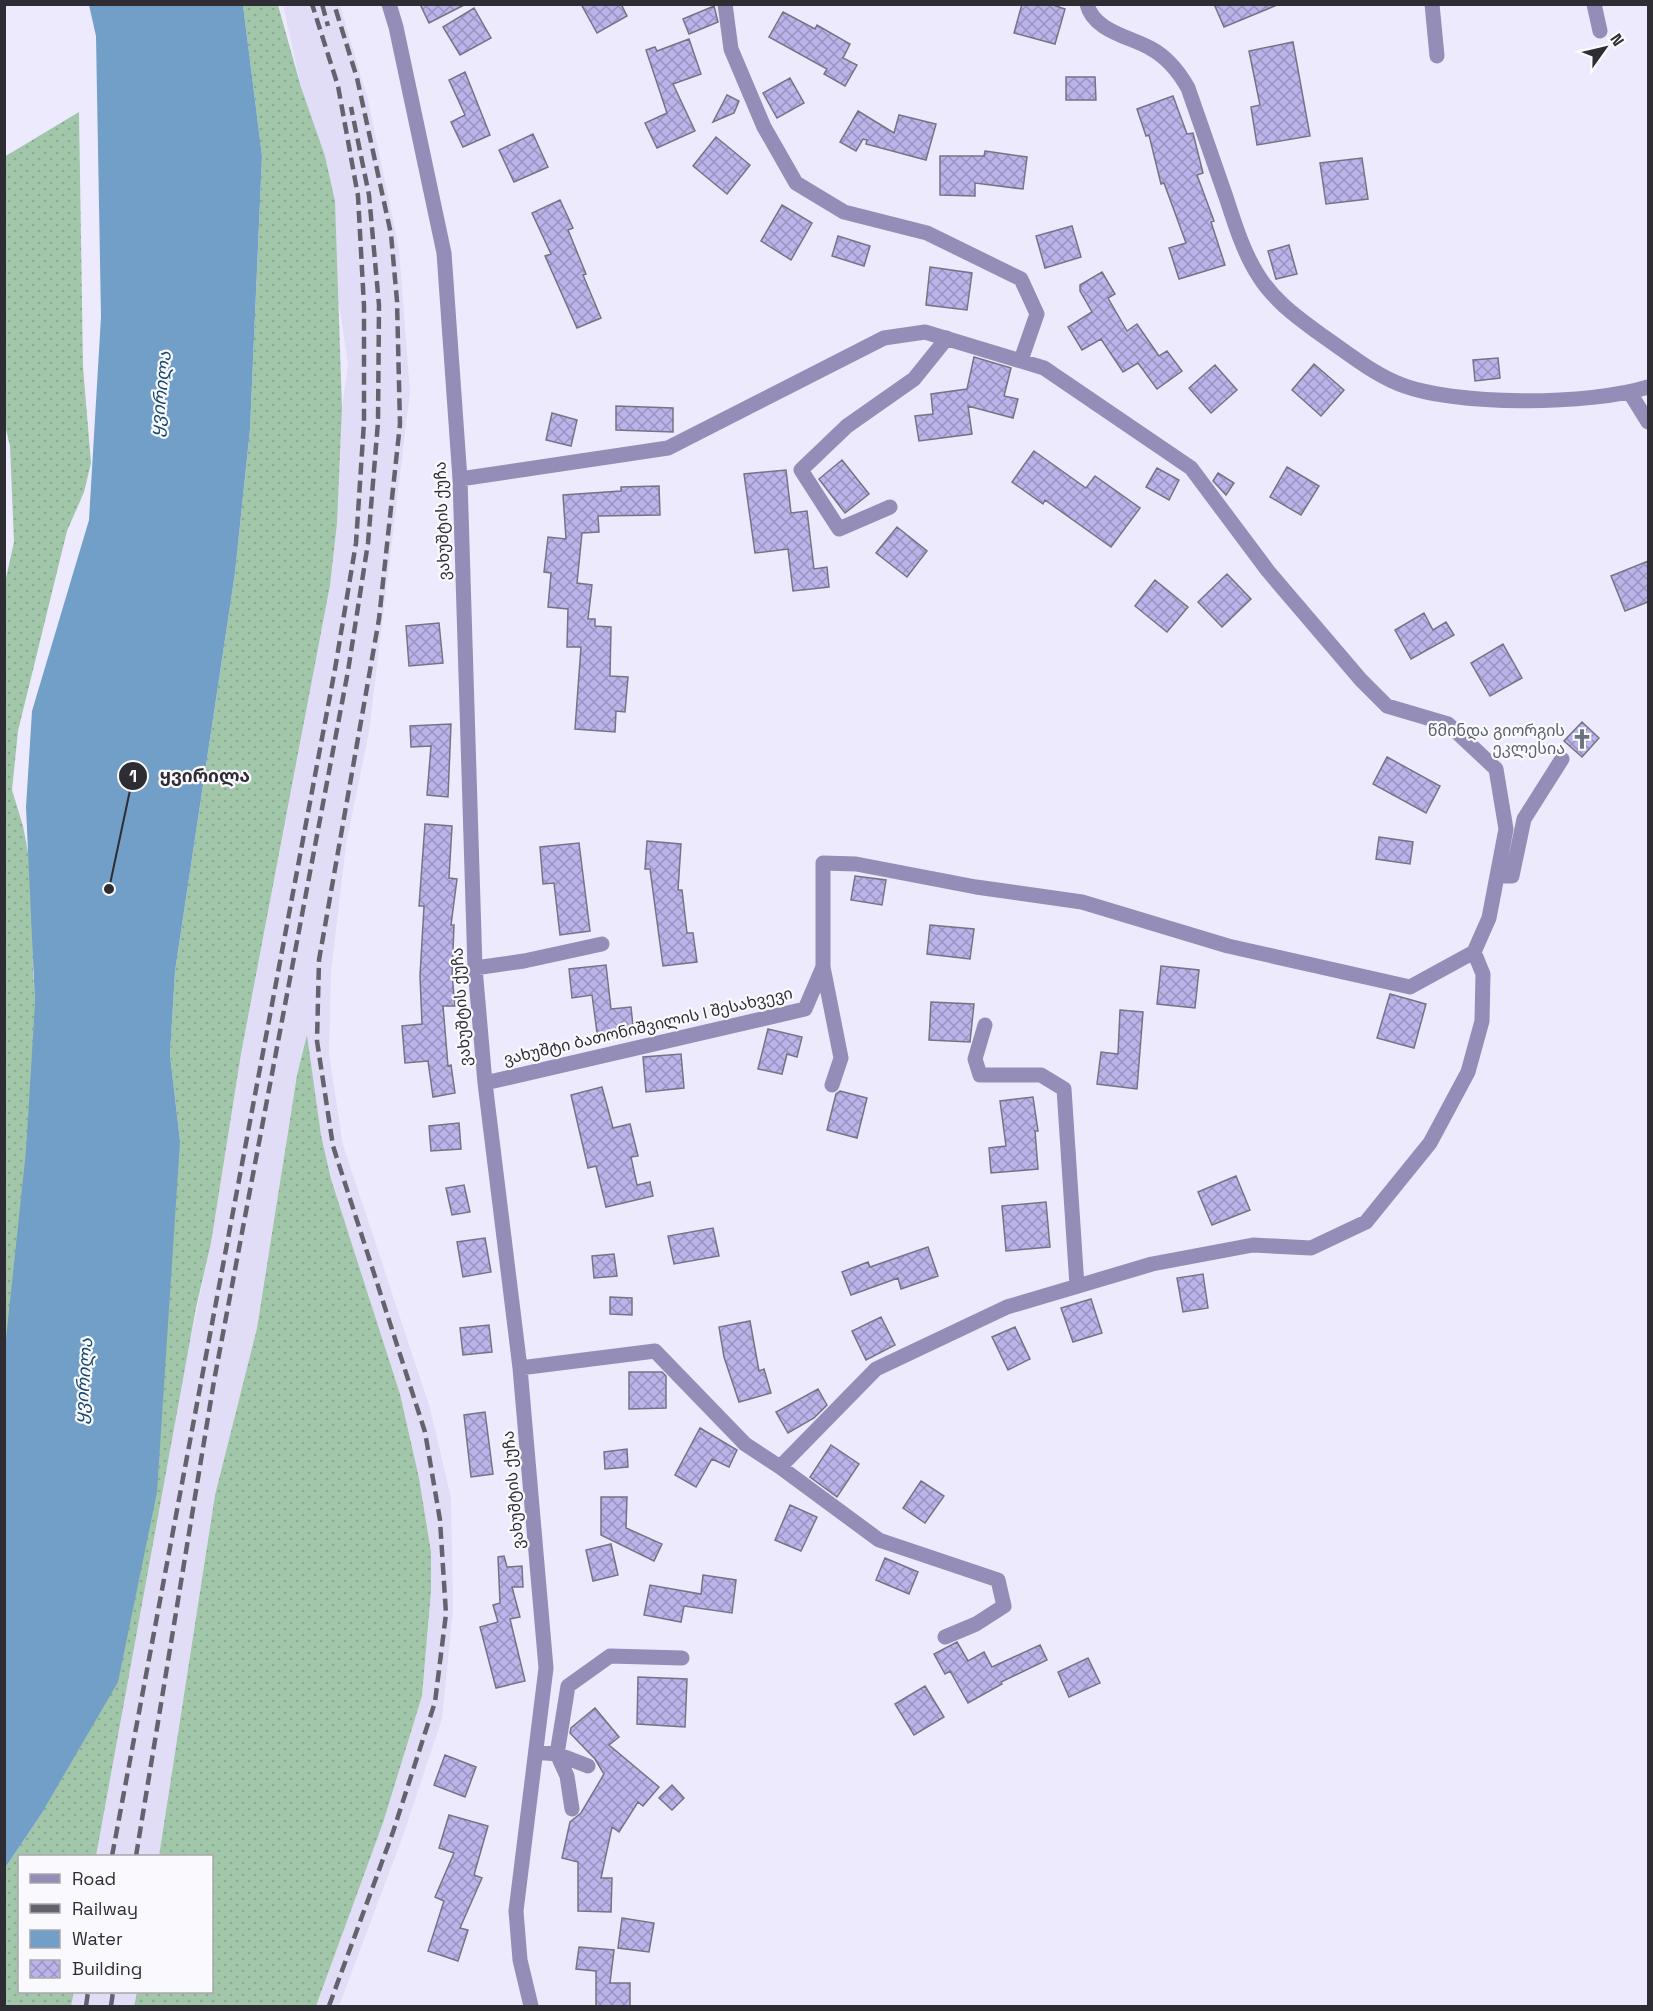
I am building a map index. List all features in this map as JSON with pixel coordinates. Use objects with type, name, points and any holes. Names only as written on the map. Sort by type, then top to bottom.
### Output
[{"type":"street","name":"ვახუშტის ქუჩა","points":[[389,4],[396,27],[444,253],[460,479],[475,968],[485,1083],[520,1368],[546,1668],[516,1911],[520,1960],[531,2007]]},
{"type":"street","points":[[725,4],[731,50],[764,127],[796,183],[844,212],[927,233],[1021,279],[1037,314],[1021,360]]},
{"type":"street","points":[[1087,4],[1088,10],[1111,32],[1151,48],[1178,70],[1188,88],[1236,226],[1256,273],[1270,293],[1292,313],[1358,361],[1397,383],[1447,398],[1556,400],[1630,393],[1648,387]]},
{"type":"street","points":[[1432,4],[1437,56]]},
{"type":"street","points":[[1594,4],[1600,31]]},
{"type":"street","points":[[460,479],[668,448],[884,338],[925,332],[947,338],[1044,368],[1191,468],[1268,571],[1361,680],[1388,706],[1448,724],[1496,769],[1506,829],[1489,918],[1474,952],[1483,974],[1482,1021],[1468,1072],[1430,1143],[1366,1222],[1311,1248],[1253,1245],[1152,1264],[1007,1307],[876,1369],[780,1467]]},
{"type":"street","points":[[890,507],[839,529],[801,470],[847,426],[914,379],[947,338]]},
{"type":"street","points":[[1630,393],[1648,422]]},
{"type":"street","points":[[1497,876],[1512,876],[1524,819],[1562,759]]},
{"type":"street","name":"ვახუშტი ბათონიშვილის I შესახვევი","points":[[485,1083],[805,1008],[823,967],[823,863],[856,864],[976,887],[1082,902],[1228,946],[1410,987],[1474,952]]},
{"type":"street","points":[[475,968],[524,961],[602,944]]},
{"type":"street","points":[[823,967],[841,1058],[832,1085]]},
{"type":"street","points":[[986,1025],[975,1059],[980,1075],[1041,1075],[1064,1089],[1077,1286]]},
{"type":"street","points":[[520,1368],[655,1351],[745,1444],[879,1540],[998,1580],[1004,1606],[976,1624],[945,1637]]},
{"type":"street","points":[[572,1809],[567,1776],[557,1754],[568,1686],[610,1656],[682,1658]]},
{"type":"street","points":[[536,1752],[557,1754],[588,1766]]},
{"type":"shaded area","points":[[283,5],[340,5],[368,100],[399,249],[410,392],[369,732],[346,844],[331,973],[329,1054],[343,1145],[430,1408],[451,1498],[453,1610],[442,1719],[404,1833],[339,2006],[316,2006],[383,1823],[422,1696],[431,1591],[431,1552],[419,1478],[400,1394],[331,1179],[321,1135],[307,1037],[297,1075],[257,1328],[215,1495],[159,1855],[96,1855],[115,1742],[118,1682],[211,1243],[241,1054],[303,729],[340,466],[342,409],[348,364],[337,290],[335,201],[325,156],[301,87]]},
{"type":"shaded area","points":[[74,1993],[137,1993],[134,2006],[71,2006]]},
{"type":"green space","points":[[243,5],[278,5],[301,87],[325,156],[335,201],[342,409],[337,523],[330,585],[241,1054],[211,1243],[196,1308],[96,1855],[18,1855],[18,1993],[74,1993],[71,2006],[5,2006],[5,1868],[40,1816],[180,1141],[170,1055],[175,971],[235,573],[250,429],[262,156]]},
{"type":"green space","points":[[79,112],[83,367],[91,463],[84,492],[67,531],[18,731],[12,790],[23,826],[32,873],[33,971],[45,1154],[5,1602],[4,587],[14,542],[10,446],[4,421],[4,157]]},
{"type":"green space","points":[[307,1035],[321,1135],[331,1179],[400,1394],[419,1478],[431,1552],[431,1591],[422,1696],[383,1823],[316,2006],[134,2006],[137,1993],[213,1993],[213,1855],[159,1855],[215,1495],[257,1328],[297,1075]]},
{"type":"water","name":"ყვირილა","points":[[89,5],[243,5],[262,156],[250,429],[235,573],[175,971],[170,1055],[180,1141],[157,1492],[118,1682],[40,1816],[5,1868],[4,1358],[26,1151],[35,1003],[26,807],[32,711],[89,520],[101,317],[96,36]]},
{"type":"building","points":[[420,4],[466,4],[429,23]]},
{"type":"building","points":[[581,4],[621,4],[627,16],[597,33]]},
{"type":"building","points":[[1022,4],[1050,4],[1065,9],[1055,44],[1014,33]]},
{"type":"building","points":[[1214,4],[1277,4],[1277,5],[1224,27]]},
{"type":"building","points":[[714,6],[718,22],[689,34],[683,19]]},
{"type":"building","points":[[474,8],[491,38],[460,55],[443,27]]},
{"type":"building","points":[[783,12],[815,29],[817,25],[850,44],[843,58],[857,65],[845,86],[824,74],[827,69],[769,37]]},
{"type":"building","points":[[689,39],[701,74],[673,84],[695,131],[657,148],[645,123],[667,113],[646,50],[655,47],[657,51]]},
{"type":"building","points":[[1293,42],[1310,136],[1257,145],[1251,107],[1260,105],[1249,51]]},
{"type":"building","points":[[465,72],[490,135],[463,147],[451,122],[465,115],[449,80]]},
{"type":"building","points":[[1066,77],[1095,77],[1096,100],[1066,100]]},
{"type":"building","points":[[790,78],[804,103],[777,118],[763,93]]},
{"type":"building","points":[[727,95],[739,101],[734,113],[713,122]]},
{"type":"building","points":[[1173,96],[1187,134],[1193,133],[1203,173],[1197,175],[1214,221],[1211,222],[1225,265],[1179,279],[1169,248],[1186,243],[1164,183],[1161,184],[1149,135],[1146,136],[1137,109]]},
{"type":"building","points":[[858,111],[894,133],[899,115],[936,124],[926,160],[866,144],[867,140],[863,139],[856,151],[840,142]]},
{"type":"building","points":[[533,134],[548,167],[514,182],[499,150]]},
{"type":"building","points":[[716,137],[750,165],[727,194],[693,166]]},
{"type":"building","points":[[985,151],[1027,157],[1023,189],[975,183],[975,196],[940,195],[940,156],[984,156]]},
{"type":"building","points":[[1362,158],[1368,199],[1326,204],[1320,163]]},
{"type":"building","points":[[560,200],[573,228],[568,230],[601,318],[577,328],[545,256],[551,254],[532,213]]},
{"type":"building","points":[[782,205],[812,223],[791,260],[761,241]]},
{"type":"building","points":[[1072,226],[1081,257],[1045,268],[1036,236]]},
{"type":"building","points":[[838,236],[870,246],[864,266],[832,256]]},
{"type":"building","points":[[1289,245],[1297,274],[1276,279],[1268,251]]},
{"type":"building","points":[[930,267],[972,273],[967,310],[926,305]]},
{"type":"building","points":[[1102,272],[1115,294],[1108,298],[1127,331],[1137,324],[1159,356],[1167,351],[1182,371],[1157,389],[1138,363],[1123,372],[1101,339],[1082,350],[1068,327],[1092,312],[1080,291],[1080,285]]},
{"type":"building","points":[[974,357],[1011,368],[1004,396],[1018,399],[1013,418],[968,406],[972,434],[919,441],[915,416],[933,414],[931,394],[967,389]]},
{"type":"building","points":[[1498,358],[1500,378],[1475,381],[1473,360]]},
{"type":"building","points":[[1314,364],[1344,390],[1321,416],[1292,390]]},
{"type":"building","points":[[1215,365],[1237,390],[1211,413],[1189,388]]},
{"type":"building","points":[[616,406],[673,408],[673,432],[616,430]]},
{"type":"building","points":[[552,413],[577,420],[571,446],[546,440]]},
{"type":"building","points":[[1034,451],[1086,488],[1095,476],[1140,508],[1111,547],[1045,500],[1043,504],[1012,482]]},
{"type":"building","points":[[842,460],[869,494],[845,513],[819,479]]},
{"type":"building","points":[[1287,467],[1319,486],[1301,515],[1270,497]]},
{"type":"building","points":[[1157,468],[1179,480],[1169,500],[1146,487]]},
{"type":"building","points":[[786,470],[791,513],[807,511],[814,569],[827,567],[829,587],[793,591],[788,549],[755,553],[744,474]]},
{"type":"building","points":[[1218,473],[1234,483],[1226,495],[1213,481]]},
{"type":"building","points":[[659,486],[660,515],[598,516],[599,532],[582,533],[577,583],[592,585],[588,619],[595,619],[595,626],[611,627],[610,676],[628,677],[625,712],[616,711],[615,732],[575,729],[581,647],[567,647],[568,609],[548,607],[551,573],[544,572],[548,537],[566,539],[563,495],[621,491],[621,487]]},
{"type":"building","points":[[897,527],[927,551],[907,577],[876,553]]},
{"type":"building","points":[[1648,561],[1648,602],[1625,611],[1611,576]]},
{"type":"building","points":[[1227,574],[1251,599],[1222,627],[1198,602]]},
{"type":"building","points":[[1155,580],[1188,607],[1167,632],[1135,606]]},
{"type":"building","points":[[1424,613],[1433,630],[1446,622],[1454,635],[1411,659],[1395,630]]},
{"type":"building","points":[[439,623],[443,663],[409,666],[406,626]]},
{"type":"building","points":[[1503,644],[1522,678],[1490,696],[1471,663]]},
{"type":"building","name":"წმინდა გიორგის ეკლესია","points":[[1582,722],[1599,738],[1582,757],[1564,741]]},
{"type":"building","points":[[451,724],[448,797],[427,795],[431,746],[411,747],[410,726]]},
{"type":"building","points":[[1387,757],[1440,786],[1426,813],[1373,784]]},
{"type":"building","points":[[425,824],[452,826],[449,878],[457,879],[451,925],[454,925],[452,975],[455,1006],[443,1006],[448,1066],[451,1065],[455,1093],[433,1097],[428,1061],[405,1063],[402,1026],[422,1024],[420,976],[424,906],[419,906]]},
{"type":"building","points":[[1379,837],[1413,842],[1410,864],[1376,859]]},
{"type":"building","points":[[647,841],[681,844],[678,890],[682,890],[687,933],[693,933],[697,962],[663,966],[650,869],[645,869]]},
{"type":"building","points":[[579,843],[590,931],[560,935],[554,883],[543,884],[540,847]]},
{"type":"building","points":[[855,876],[886,880],[882,905],[851,900]]},
{"type":"building","points":[[930,925],[974,929],[970,959],[927,954]]},
{"type":"building","points":[[606,965],[611,1009],[631,1007],[634,1036],[598,1040],[592,995],[572,998],[569,969]]},
{"type":"building","points":[[1161,966],[1199,970],[1195,1008],[1157,1004]]},
{"type":"building","points":[[1390,994],[1426,1004],[1414,1048],[1377,1038]]},
{"type":"building","points":[[931,1002],[974,1004],[970,1042],[929,1040]]},
{"type":"building","points":[[1120,1010],[1143,1012],[1137,1089],[1097,1084],[1101,1052],[1118,1054]]},
{"type":"building","points":[[768,1029],[802,1037],[797,1057],[787,1054],[782,1074],[758,1069]]},
{"type":"building","points":[[681,1054],[684,1088],[646,1092],[643,1057]]},
{"type":"building","points":[[602,1087],[613,1128],[630,1124],[638,1156],[631,1157],[637,1185],[650,1182],[653,1196],[606,1207],[596,1166],[588,1168],[571,1095]]},
{"type":"building","points":[[840,1091],[867,1098],[857,1138],[827,1130],[836,1094]]},
{"type":"building","points":[[1033,1097],[1038,1131],[1035,1131],[1038,1169],[991,1173],[989,1148],[1006,1146],[1000,1101]]},
{"type":"building","points":[[459,1123],[461,1149],[431,1151],[429,1126]]},
{"type":"building","points":[[1236,1176],[1250,1210],[1212,1225],[1198,1192]]},
{"type":"building","points":[[464,1185],[470,1212],[452,1215],[446,1188]]},
{"type":"building","points":[[1046,1202],[1050,1247],[1006,1251],[1002,1206]]},
{"type":"building","points":[[713,1228],[719,1256],[674,1264],[668,1236]]},
{"type":"building","points":[[485,1238],[491,1272],[463,1277],[457,1242]]},
{"type":"building","points":[[928,1247],[938,1276],[901,1289],[898,1278],[851,1295],[842,1272],[868,1262],[870,1267]]},
{"type":"building","points":[[614,1254],[617,1276],[594,1278],[592,1256]]},
{"type":"building","points":[[1203,1274],[1208,1308],[1183,1312],[1177,1278]]},
{"type":"building","points":[[610,1297],[632,1298],[632,1315],[610,1314]]},
{"type":"building","points":[[1091,1299],[1102,1333],[1073,1342],[1061,1308]]},
{"type":"building","points":[[881,1317],[895,1345],[866,1360],[852,1331]]},
{"type":"building","points":[[750,1321],[759,1371],[764,1369],[771,1393],[739,1402],[724,1357],[719,1327]]},
{"type":"building","points":[[489,1325],[492,1352],[463,1355],[460,1328]]},
{"type":"building","points":[[1015,1327],[1030,1359],[1008,1370],[992,1337]]},
{"type":"building","points":[[629,1372],[662,1372],[666,1376],[666,1408],[629,1409]]},
{"type":"building","points":[[818,1389],[827,1405],[814,1418],[788,1433],[776,1412]]},
{"type":"building","points":[[485,1412],[493,1474],[471,1477],[464,1415]]},
{"type":"building","points":[[700,1428],[737,1450],[729,1467],[712,1459],[696,1487],[675,1475]]},
{"type":"building","points":[[831,1445],[859,1464],[837,1497],[810,1477]]},
{"type":"building","points":[[627,1449],[628,1467],[605,1469],[604,1452]]},
{"type":"building","points":[[921,1481],[944,1496],[925,1523],[903,1508]]},
{"type":"building","points":[[601,1497],[627,1497],[626,1528],[662,1544],[654,1561],[601,1535]]},
{"type":"building","points":[[790,1505],[817,1517],[801,1551],[775,1540]]},
{"type":"building","points":[[611,1544],[618,1575],[593,1581],[586,1550]]},
{"type":"building","points":[[504,1556],[507,1567],[522,1566],[523,1587],[512,1587],[520,1617],[510,1619],[525,1681],[496,1688],[480,1627],[498,1622],[493,1605],[500,1603],[498,1557]]},
{"type":"building","points":[[885,1558],[918,1572],[909,1594],[876,1580]]},
{"type":"building","points":[[703,1575],[736,1580],[732,1613],[684,1606],[681,1622],[644,1615],[650,1585],[701,1594]]},
{"type":"building","points":[[957,1642],[968,1661],[984,1652],[992,1667],[1040,1645],[1047,1660],[1001,1682],[1002,1684],[968,1703],[950,1671],[945,1674],[934,1654]]},
{"type":"building","points":[[1088,1658],[1100,1683],[1069,1697],[1058,1672]]},
{"type":"building","points":[[638,1677],[687,1679],[685,1727],[637,1724]]},
{"type":"building","points":[[925,1686],[944,1717],[914,1735],[895,1704]]},
{"type":"building","points":[[595,1708],[619,1737],[609,1745],[659,1787],[643,1806],[638,1802],[619,1832],[612,1827],[601,1878],[612,1878],[611,1912],[578,1911],[578,1862],[562,1858],[570,1822],[581,1813],[604,1774],[595,1759],[570,1733],[571,1728]]},
{"type":"building","points":[[445,1755],[476,1767],[465,1797],[434,1785]]},
{"type":"building","points":[[672,1785],[684,1798],[672,1810],[659,1798]]},
{"type":"building","points":[[449,1815],[488,1826],[474,1875],[482,1878],[460,1928],[468,1930],[458,1961],[428,1951],[444,1901],[435,1897],[454,1853],[439,1848]]},
{"type":"building","points":[[622,1918],[654,1923],[649,1952],[618,1948]]},
{"type":"building","points":[[579,1947],[614,1950],[610,1983],[630,1983],[630,2007],[596,2007],[596,1971],[576,1969]]},
{"type":"railway","points":[[112,1855],[335,669],[356,543],[364,422],[364,306],[358,196],[338,86],[312,4]]},
{"type":"railway","points":[[322,4],[328,26]]},
{"type":"railway","points":[[329,2006],[393,1832],[435,1702],[446,1614],[440,1520],[425,1432],[333,1146],[317,1041],[319,960],[379,619],[400,424],[397,301],[391,234],[357,78],[334,4]]},
{"type":"railway","points":[[136,1855],[214,1381],[348,671],[368,543],[378,422],[379,305],[369,195],[351,107]]},
{"type":"railway","points":[[86,2006],[88,1993]]},
{"type":"railway","points":[[111,2006],[113,1993]]},
{"type":"place","name":"წმინდა გიორგის ეკლესია","points":[[1582,739]]},
{"type":"place","name":"ყვირილა","points":[[109,889]]}]
